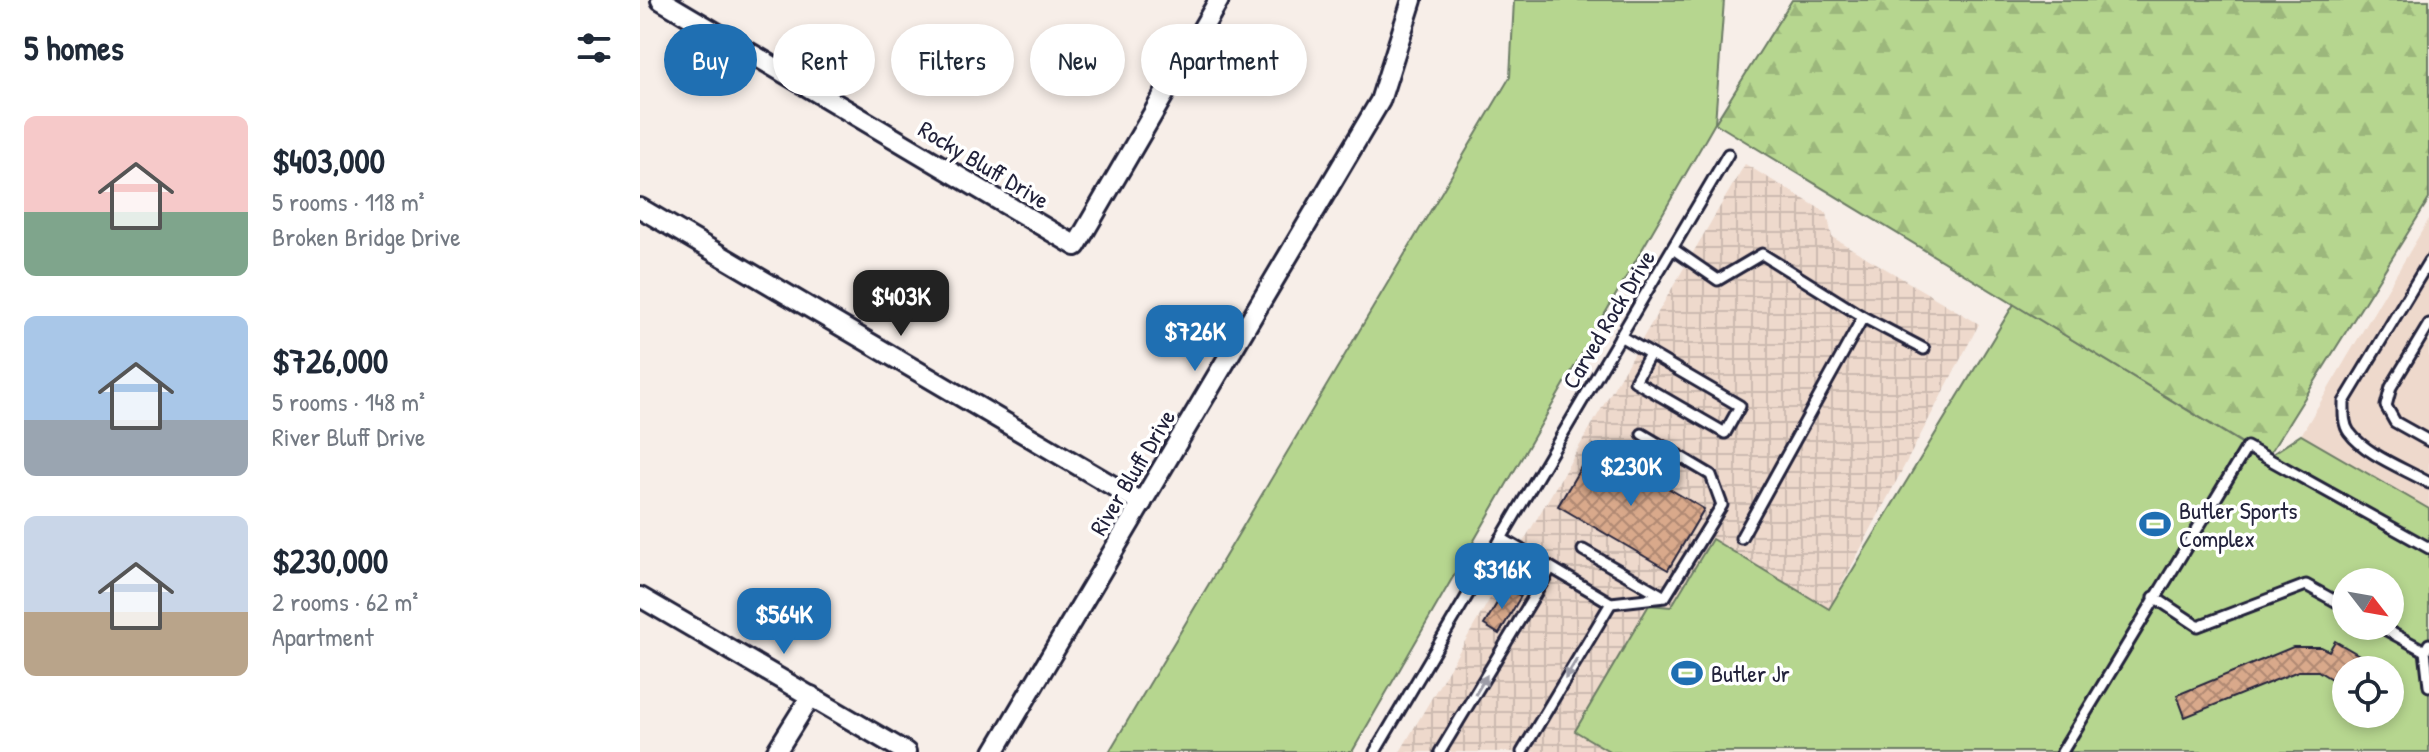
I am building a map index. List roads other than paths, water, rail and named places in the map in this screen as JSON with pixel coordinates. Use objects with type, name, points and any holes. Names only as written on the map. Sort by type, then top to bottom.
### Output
[{"type":"street","name":"Rocky Bluff Drive","points":[[661,0],[1076,246],[1219,0]]},
{"type":"street","name":"River Bluff Drive","points":[[994,752],[1380,101],[1412,0]]},
{"type":"street","points":[[640,208],[1142,503]]},
{"type":"street","points":[[640,597],[906,752]]},
{"type":"street","points":[[776,752],[811,696]]},
{"type":"lane","name":"Carved Rock Drive","points":[[1375,752],[1728,154]]},
{"type":"lane","points":[[1673,249],[1718,280],[1762,254],[1863,317],[1924,349]]},
{"type":"lane","points":[[2429,261],[2344,402],[2344,411],[2349,433],[2371,450],[2429,483]]},
{"type":"lane","points":[[1741,538],[1863,317]]},
{"type":"lane","points":[[2429,324],[2391,387],[2386,406],[2395,422],[2429,441]]},
{"type":"lane","points":[[1620,336],[1740,406],[1725,433],[1635,381],[1650,354]]},
{"type":"lane","points":[[1642,434],[1711,475],[1722,505],[1665,597]]},
{"type":"lane","points":[[2062,752],[2247,447],[2429,548]]},
{"type":"lane","points":[[1501,538],[1611,603],[1665,597]]},
{"type":"lane","points":[[1583,550],[1665,597]]},
{"type":"lane","points":[[1440,752],[1551,568]]},
{"type":"lane","points":[[2154,597],[2198,626],[2306,585],[2332,599]]},
{"type":"lane","points":[[1522,752],[1611,603]]},
{"type":"lane","points":[[2404,637],[2427,648],[2429,686]]},
{"type":"place","name":"Butler Sports Complex","points":[[2155,524]]},
{"type":"place","name":"Butler Jr","points":[[1687,673]]}]
